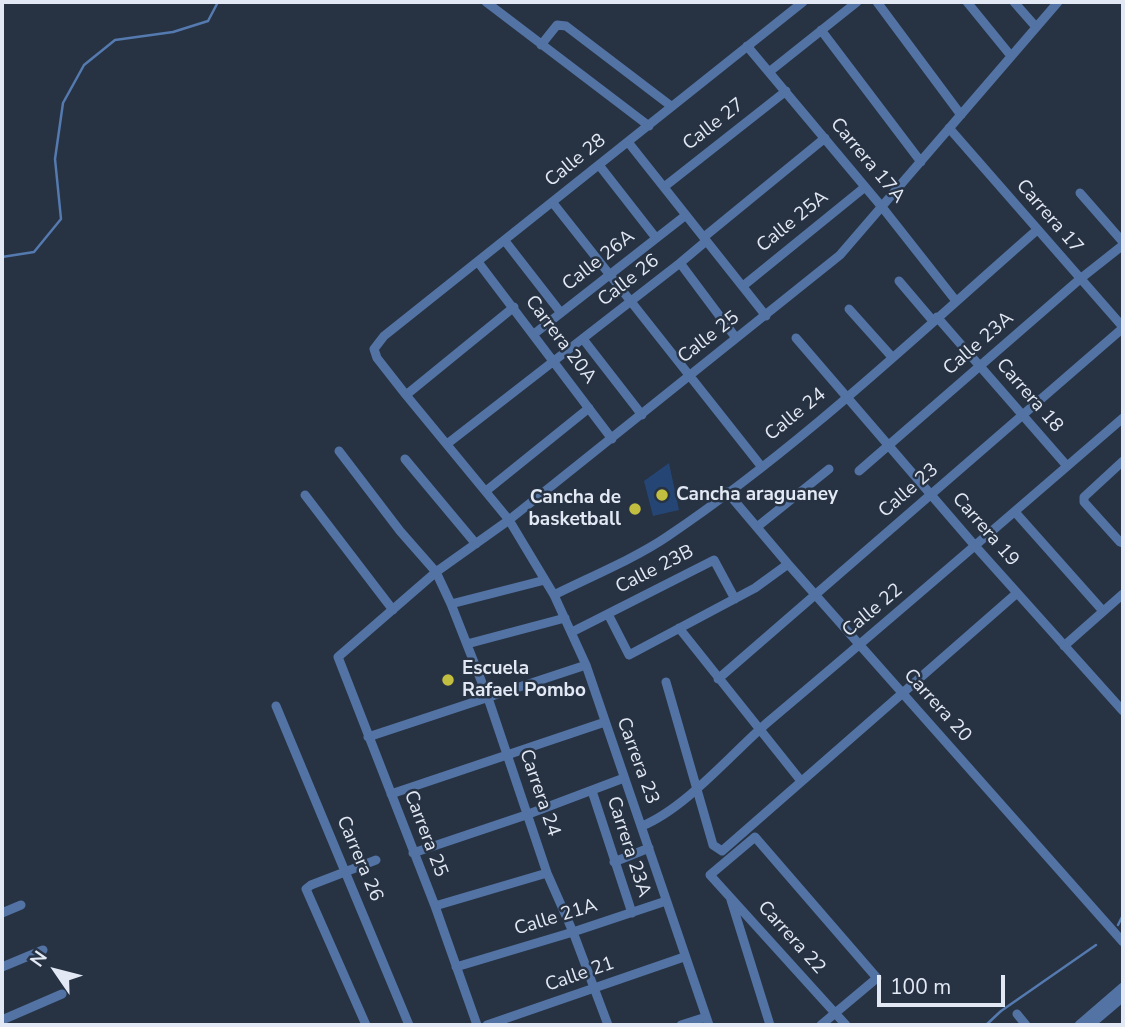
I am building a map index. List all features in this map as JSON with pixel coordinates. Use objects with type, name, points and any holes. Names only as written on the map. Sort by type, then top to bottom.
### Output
[{"type":"street","points":[[486,2],[649,126]]},
{"type":"street","points":[[769,72],[857,2]]},
{"type":"street","points":[[877,2],[961,115]]},
{"type":"street","points":[[967,2],[1011,56]]},
{"type":"street","points":[[1014,2],[1036,27]]},
{"type":"street","name":"Calle 25","points":[[338,657],[436,572],[509,520],[840,255],[1058,2]]},
{"type":"street","name":"Calle 28","points":[[406,395],[377,358],[374,349],[384,336],[800,3]]},
{"type":"street","points":[[541,45],[557,24],[566,26],[671,106]]},
{"type":"street","points":[[821,30],[921,162]]},
{"type":"street","name":"Carrera 17A","points":[[747,46],[882,206],[956,300]]},
{"type":"street","name":"Calle 27","points":[[664,187],[786,91]]},
{"type":"street","name":"Carrera 17","points":[[949,128],[1123,328]]},
{"type":"street","name":"Calle 26","points":[[447,444],[632,302],[705,242],[704,237],[825,138]]},
{"type":"street","points":[[628,142],[766,316]]},
{"type":"street","points":[[599,165],[656,238]]},
{"type":"street","name":"Calle 25A","points":[[743,286],[866,187]]},
{"type":"street","points":[[1080,194],[1123,244]]},
{"type":"street","points":[[553,203],[761,466]]},
{"type":"street","name":"Calle 26A","points":[[534,334],[686,215]]},
{"type":"street","name":"Calle 24","points":[[554,596],[666,538],[727,492],[845,397],[1037,230]]},
{"type":"street","points":[[505,241],[561,313]]},
{"type":"street","name":"Calle 23A","points":[[859,471],[1123,244]]},
{"type":"street","name":"Carrera 20A","points":[[478,262],[612,439]]},
{"type":"street","points":[[680,263],[736,338]]},
{"type":"street","name":"Carrera 18","points":[[899,281],[980,367],[1067,466]]},
{"type":"street","points":[[509,520],[406,395],[514,307]]},
{"type":"street","points":[[849,309],[892,357]]},
{"type":"street","name":"Calle 23","points":[[718,680],[1123,328]]},
{"type":"street","name":"Carrera 19","points":[[796,338],[930,495],[1123,711]]},
{"type":"street","points":[[583,340],[642,415]]},
{"type":"street","points":[[486,491],[589,408]]},
{"type":"street","name":"Calle 22","points":[[642,826],[669,812],[759,730],[976,547],[1123,418]]},
{"type":"street","name":"Carrera 24","points":[[339,451],[406,539],[436,572],[452,604],[488,698],[547,873],[573,932],[608,1025]]},
{"type":"street","points":[[405,459],[476,544]]},
{"type":"street","points":[[1123,461],[1084,497],[1084,502],[1123,543]]},
{"type":"street","points":[[757,527],[829,469]]},
{"type":"street","name":"Carrera 20","points":[[727,492],[1123,942]]},
{"type":"street","points":[[305,495],[393,610]]},
{"type":"street","points":[[1015,512],[1103,611]]},
{"type":"street","name":"Carrera 23","points":[[509,520],[554,596],[586,665],[707,1021]]},
{"type":"street","name":"Calle 23B","points":[[572,632],[714,560],[735,599]]},
{"type":"street","points":[[608,614],[629,655],[735,599],[788,564]]},
{"type":"street","points":[[452,604],[545,580]]},
{"type":"street","points":[[666,682],[713,845],[722,851],[1017,593]]},
{"type":"street","points":[[1064,646],[1123,594]]},
{"type":"street","points":[[467,644],[565,618]]},
{"type":"street","points":[[678,628],[801,781]]},
{"type":"street","name":"Carrera 25","points":[[338,657],[435,906],[477,1025]]},
{"type":"street","points":[[368,737],[586,665]]},
{"type":"street","name":"Carrera 26","points":[[276,706],[409,1025]]},
{"type":"street","points":[[391,794],[605,722]]},
{"type":"street","points":[[413,853],[624,778]]},
{"type":"street","name":"Carrera 23A","points":[[592,791],[632,913]]},
{"type":"street","name":"Carrera 22","points":[[835,1013],[877,978],[755,837],[710,875],[835,1013],[846,1025]]},
{"type":"street","points":[[613,859],[649,848]]},
{"type":"street","points":[[366,1025],[306,889],[376,860]]},
{"type":"street","points":[[435,906],[547,873]]},
{"type":"street","points":[[729,896],[770,1025]]},
{"type":"street","name":"Calle 21A","points":[[456,967],[666,901]]},
{"type":"street","points":[[2,913],[21,905]]},
{"type":"street","points":[[2,967],[43,950]]},
{"type":"street","name":"Calle 21","points":[[486,1025],[684,957]]},
{"type":"street","points":[[1079,1025],[1123,987]]},
{"type":"street","points":[[2,1022],[62,994]]},
{"type":"street","points":[[1090,1025],[1123,997]]},
{"type":"street","points":[[821,1025],[835,1013]]},
{"type":"street","points":[[1017,1014],[1027,1025]]},
{"type":"street","points":[[681,1025],[707,1021]]},
{"type":"shaded area","name":"Cancha araguaney","points":[[669,463],[679,510],[653,516],[644,481]]},
{"type":"waterway","points":[[2,257],[34,252],[61,219],[55,159],[63,103],[84,65],[115,40],[173,32],[208,21],[218,2]]},
{"type":"waterway","points":[[1118,925],[1123,915]]},
{"type":"waterway","points":[[986,1025],[1001,1011],[1096,945]]},
{"type":"place","name":"Cancha araguaney","points":[[662,495]]},
{"type":"place","name":"Cancha de basketball","points":[[635,509]]},
{"type":"place","name":"Escuela Rafael Pombo","points":[[448,680]]}]
